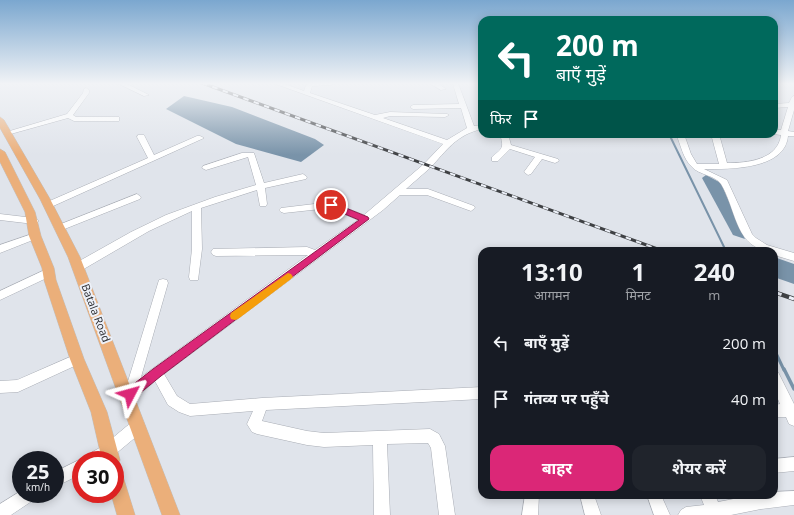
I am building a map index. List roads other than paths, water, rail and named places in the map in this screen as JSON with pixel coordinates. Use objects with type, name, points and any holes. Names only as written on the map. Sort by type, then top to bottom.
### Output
[{"type":"main road","name":"Batala Road","points":[[0,120],[48,205],[78,267],[128,395],[171,515]]},
{"type":"main road","points":[[0,152],[34,221],[35,236],[49,272],[50,280],[77,359],[99,412],[109,451]]},
{"type":"main road","points":[[123,503],[126,515]]},
{"type":"street","points":[[7,133],[69,115],[75,107]]},
{"type":"street","points":[[347,107],[448,143]]},
{"type":"street","points":[[463,107],[471,128]]},
{"type":"street","points":[[695,166],[745,164],[764,160],[772,156],[782,147],[790,133],[793,107]]},
{"type":"street","points":[[69,115],[74,119],[116,119]]},
{"type":"street","points":[[375,117],[386,115],[446,115]]},
{"type":"street","points":[[128,395],[365,219],[427,166],[448,143],[471,128],[478,127]]},
{"type":"street","points":[[778,132],[790,133]]},
{"type":"street","points":[[141,138],[152,158]]},
{"type":"street","points":[[48,205],[200,138]]},
{"type":"street","points":[[495,159],[505,152],[507,146],[505,138]]},
{"type":"street","points":[[682,138],[689,158],[695,166],[724,182],[751,240],[766,247]]},
{"type":"street","points":[[716,138],[724,166]]},
{"type":"street","points":[[507,146],[555,161]]},
{"type":"street","points":[[206,168],[245,155],[251,156],[261,186],[263,204]]},
{"type":"street","points":[[528,172],[540,156]]},
{"type":"street","points":[[78,267],[150,226],[197,206],[261,186],[303,177]]},
{"type":"street","points":[[398,192],[428,192],[471,208]]},
{"type":"street","points":[[59,228],[137,197]]},
{"type":"street","points":[[284,210],[331,205],[365,219]]},
{"type":"street","points":[[194,276],[197,249],[197,206]]},
{"type":"street","points":[[0,217],[34,221]]},
{"type":"street","points":[[0,249],[35,236]]},
{"type":"street","points":[[216,252],[307,251],[317,255]]},
{"type":"street","points":[[778,251],[794,257]]},
{"type":"street","points":[[0,296],[49,272]]},
{"type":"street","points":[[128,395],[163,283]]},
{"type":"street","points":[[0,387],[18,386],[77,359]]},
{"type":"street","points":[[157,372],[174,404],[181,409],[190,410],[262,404],[478,393]]},
{"type":"street","points":[[778,384],[792,414]]},
{"type":"street","points":[[262,404],[254,421],[254,424],[257,427],[314,440],[425,436],[434,439],[438,446],[447,515]]},
{"type":"street","points":[[778,412],[792,414]]},
{"type":"street","points":[[115,451],[138,426]]},
{"type":"street","points":[[380,438],[382,515]]},
{"type":"street","points":[[778,466],[794,464]]},
{"type":"street","points":[[686,515],[715,513],[761,501],[794,498]]},
{"type":"street","points":[[530,515],[532,499]]},
{"type":"street","points":[[588,499],[593,515]]},
{"type":"street","points":[[656,499],[662,515]]},
{"type":"street","points":[[709,499],[715,513]]},
{"type":"street","points":[[0,513],[16,503]]},
{"type":"water","points":[[169,107],[232,107],[315,139],[324,145],[301,162],[236,144],[166,109]]},
{"type":"water","points":[[706,175],[721,183],[745,239],[733,235],[702,178]]},
{"type":"water","points":[[778,258],[794,264],[794,284],[778,278]]},
{"type":"waterway","points":[[671,138],[724,247]]},
{"type":"waterway","points":[[778,357],[784,370]]},
{"type":"waterway","points":[[784,369],[794,389]]},
{"type":"railway","points":[[268,107],[652,247]]},
{"type":"railway","points":[[778,293],[794,299]]}]
